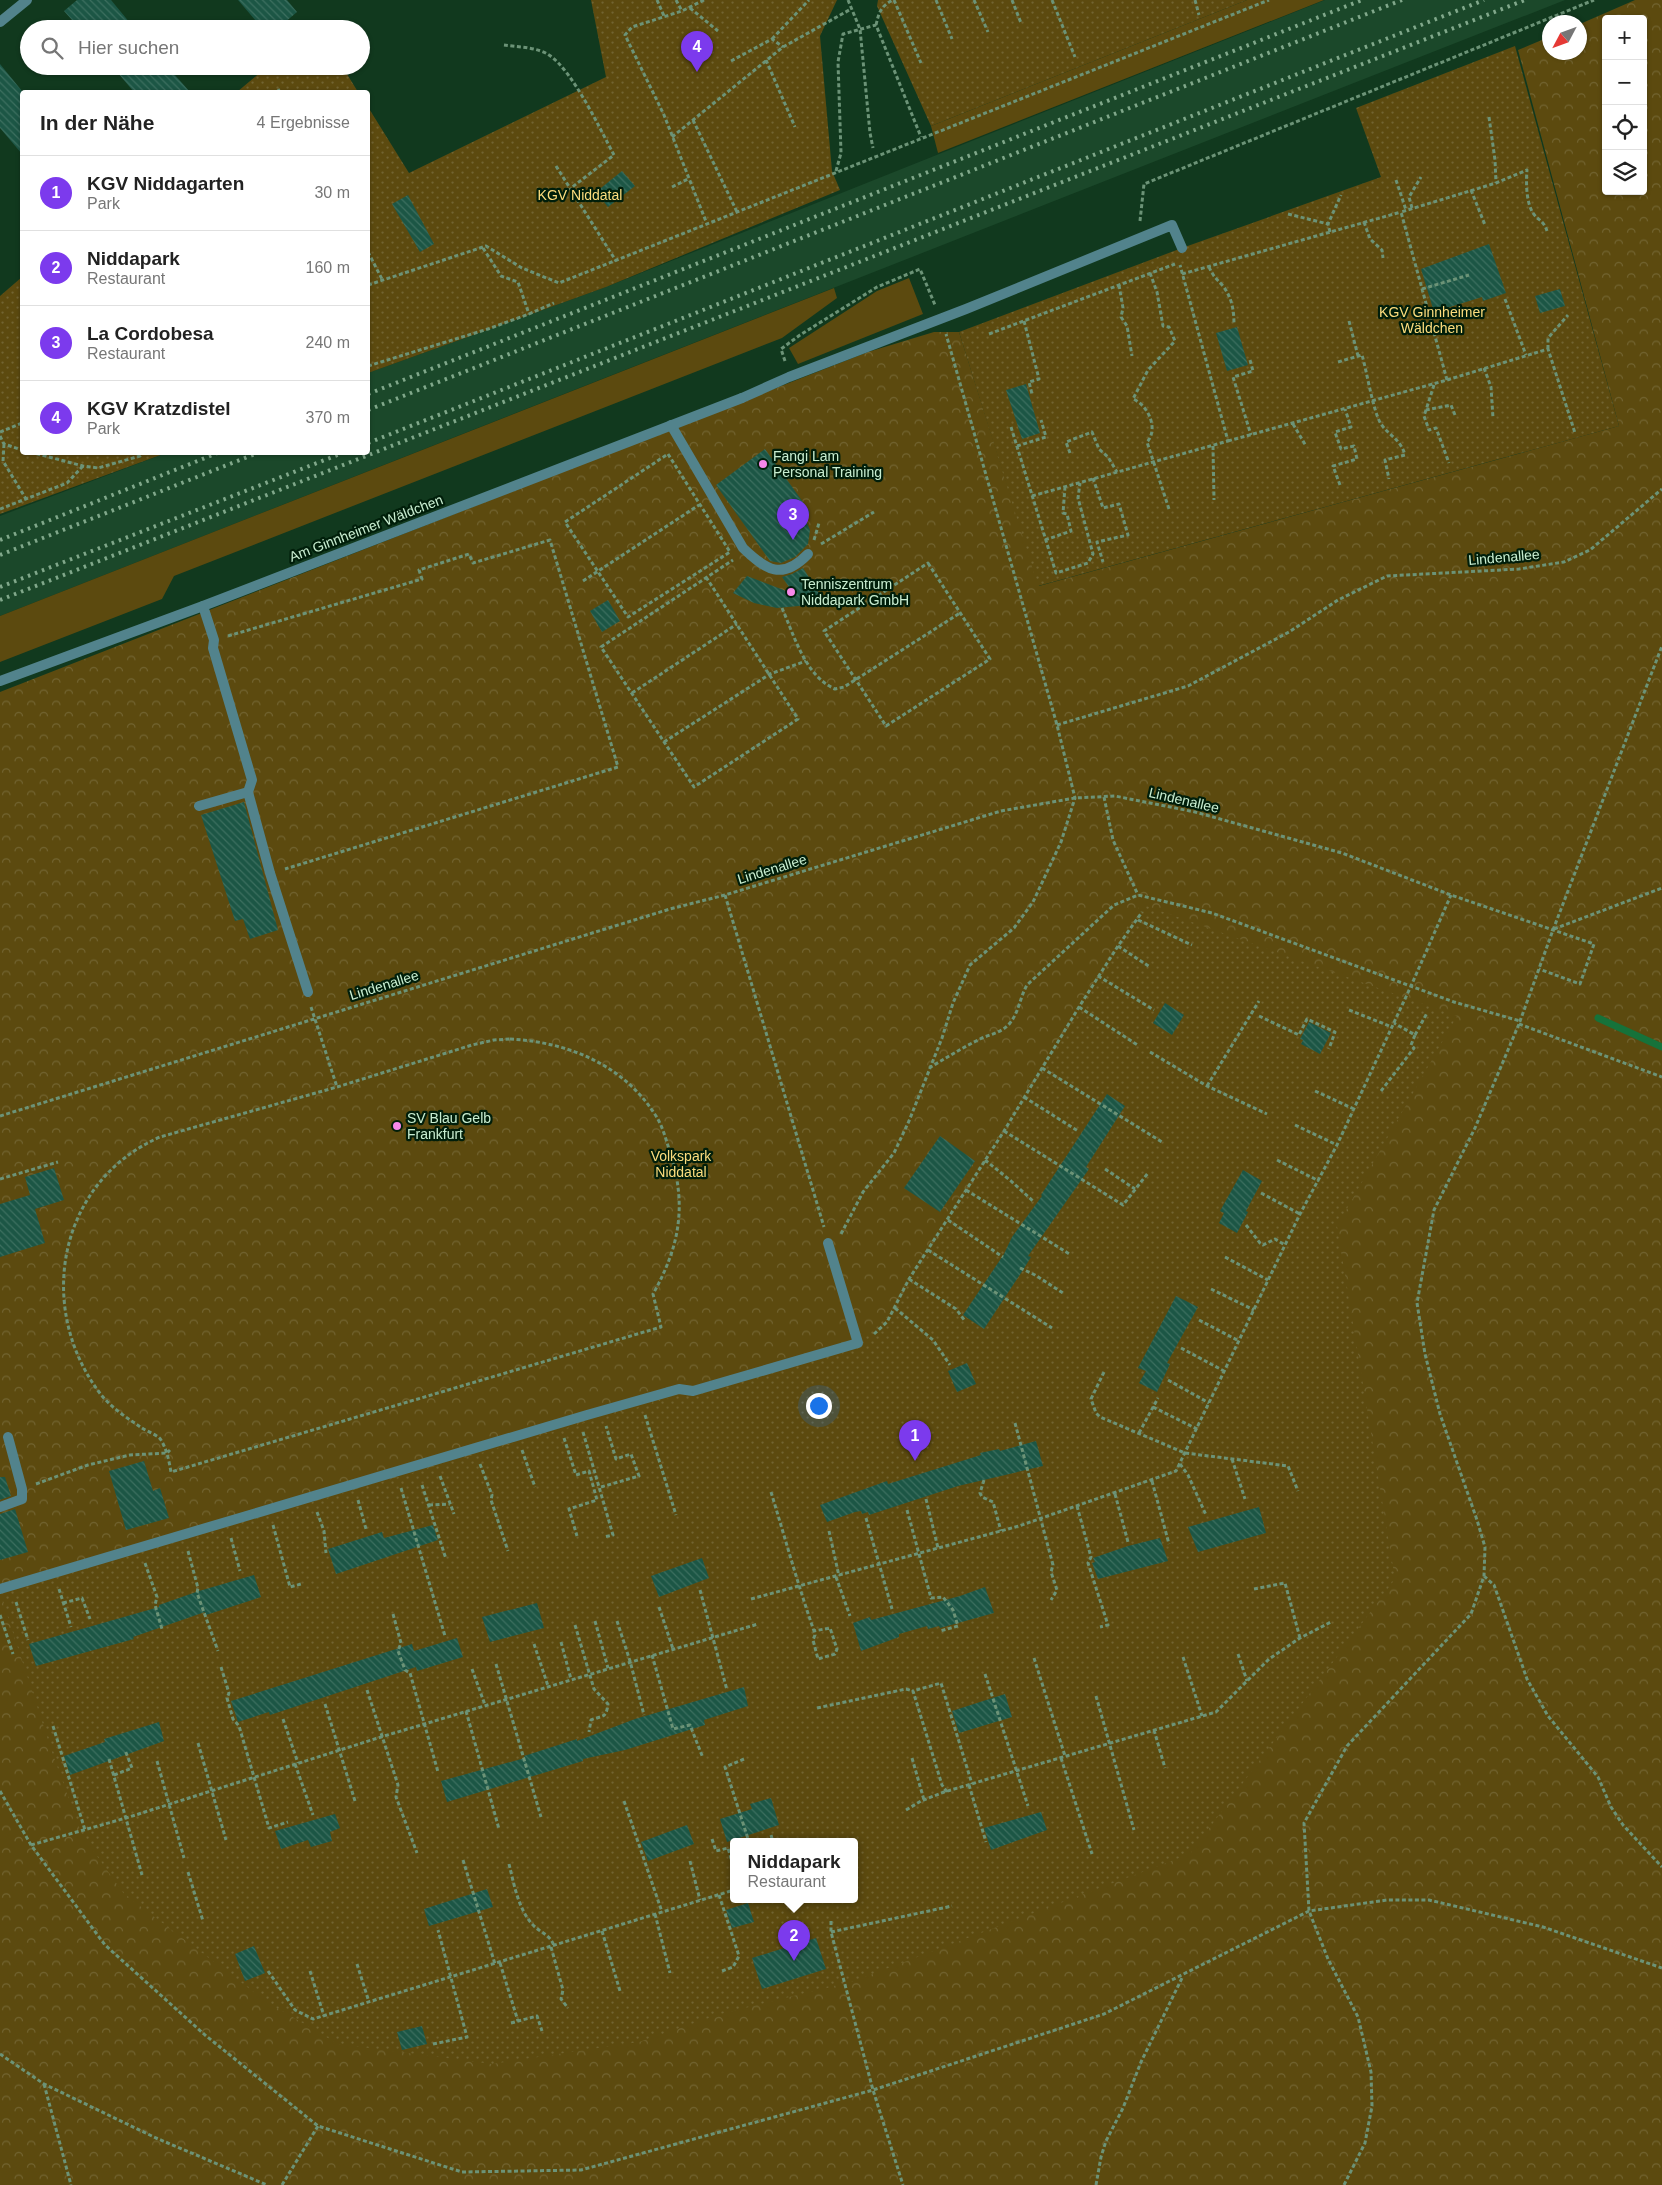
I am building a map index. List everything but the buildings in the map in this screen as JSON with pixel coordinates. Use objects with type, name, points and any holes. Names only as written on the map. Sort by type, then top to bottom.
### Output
[{"type":"street","points":[[0,22],[27,0]]},
{"type":"street","name":"Am Ginnheimer Wäldchen","points":[[0,682],[203,606],[742,398],[789,377],[941,319],[1172,225],[1182,248]]},
{"type":"street","points":[[671,425],[746,551],[759,564],[776,570],[790,568],[808,554]]},
{"type":"street","points":[[203,606],[214,640],[213,648],[252,780],[248,792],[270,873],[308,992]]},
{"type":"street","points":[[199,806],[248,792]]},
{"type":"street","points":[[0,1589],[226,1521],[396,1473],[579,1417],[679,1389],[693,1391],[858,1343],[830,1248]]},
{"type":"street","points":[[0,1507],[22,1499],[22,1489],[8,1437]]},
{"type":"path","points":[[656,0],[664,16]]},
{"type":"path","points":[[676,0],[682,11]]},
{"type":"path","points":[[704,0],[682,11],[632,27],[624,35],[664,115],[707,224]]},
{"type":"path","points":[[731,61],[772,39],[809,0]]},
{"type":"path","points":[[848,0],[860,30],[873,148]]},
{"type":"path","points":[[921,63],[894,0],[884,5],[879,12],[876,25],[921,137]]},
{"type":"path","points":[[936,0],[952,39]]},
{"type":"path","points":[[974,0],[988,32]]},
{"type":"path","points":[[1012,0],[1021,23]]},
{"type":"path","points":[[1052,0],[1076,56]]},
{"type":"path","points":[[1195,0],[1199,15]]},
{"type":"path","points":[[370,284],[486,246],[522,268],[559,283],[921,137],[1269,0]]},
{"type":"path","points":[[1138,239],[1144,184],[1594,0]]},
{"type":"path","points":[[690,7],[718,31]]},
{"type":"path","points":[[672,137],[783,47],[851,9]]},
{"type":"path","points":[[836,171],[841,153],[838,62],[844,34],[876,25]]},
{"type":"path","points":[[772,39],[783,47]]},
{"type":"path","points":[[504,45],[524,47],[548,55],[563,69],[614,155],[571,188]]},
{"type":"path","points":[[766,60],[796,128]]},
{"type":"path","points":[[1489,117],[1496,183]]},
{"type":"path","points":[[693,120],[737,212]]},
{"type":"path","points":[[556,166],[616,260]]},
{"type":"path","points":[[1182,274],[1401,212],[1496,183],[1527,170],[1526,186],[1533,213],[1544,222],[1547,231]]},
{"type":"path","points":[[1412,208],[1409,198],[1421,177]]},
{"type":"path","points":[[672,187],[688,179]]},
{"type":"path","points":[[1396,180],[1406,210]]},
{"type":"path","points":[[1471,190],[1486,225]]},
{"type":"path","points":[[1330,232],[1328,224],[1341,195]]},
{"type":"path","points":[[1401,212],[1447,380]]},
{"type":"path","points":[[1288,214],[1328,224]]},
{"type":"path","points":[[1364,222],[1370,239],[1382,250],[1383,258]]},
{"type":"path","points":[[483,248],[501,276],[518,282],[528,314]]},
{"type":"path","points":[[370,256],[383,281]]},
{"type":"path","points":[[989,334],[1180,262],[1228,441]]},
{"type":"path","points":[[370,265],[374,264]]},
{"type":"path","points":[[1209,267],[1234,308],[1234,325]]},
{"type":"path","points":[[784,346],[877,287],[920,270],[937,309]]},
{"type":"path","points":[[1150,273],[1157,292],[1163,326],[1169,327],[1175,341],[1148,370],[1133,399],[1138,401],[1149,414],[1152,438],[1147,442],[1169,510]]},
{"type":"path","points":[[1422,289],[1469,275]]},
{"type":"path","points":[[1119,285],[1123,308],[1121,317],[1127,326],[1132,356]]},
{"type":"path","points":[[1505,298],[1526,355]]},
{"type":"path","points":[[370,365],[528,314],[554,303]]},
{"type":"path","points":[[1568,315],[1548,338],[1548,349],[1575,433]]},
{"type":"path","points":[[830,1248],[863,1192],[894,1153],[909,1121],[942,1038],[953,1003],[970,965],[1014,928],[1033,902],[1061,842],[1075,798],[1057,725],[941,319]]},
{"type":"path","points":[[1349,321],[1358,356]]},
{"type":"path","points":[[1024,322],[1039,379],[1029,382],[1032,394]]},
{"type":"path","points":[[1032,496],[1434,384],[1548,349]]},
{"type":"path","points":[[1338,362],[1362,355],[1377,414],[1382,426],[1397,439],[1405,455],[1385,460],[1389,478]]},
{"type":"path","points":[[1250,360],[1252,371],[1234,377],[1251,435]]},
{"type":"path","points":[[1484,368],[1491,387],[1494,418]]},
{"type":"path","points":[[1434,384],[1424,416],[1429,430],[1436,428],[1449,463]]},
{"type":"path","points":[[1426,410],[1452,405],[1455,415]]},
{"type":"path","points":[[1340,486],[1334,466],[1358,459],[1354,446],[1341,449],[1335,432],[1351,427],[1345,409]]},
{"type":"path","points":[[1017,446],[1046,436],[1041,420]]},
{"type":"path","points":[[0,432],[20,423]]},
{"type":"path","points":[[1293,424],[1306,446]]},
{"type":"path","points":[[1011,427],[1056,573],[1088,562],[1093,554],[1078,498],[1080,483]]},
{"type":"path","points":[[1070,453],[1066,442],[1092,432],[1099,449],[1108,457],[1117,472]]},
{"type":"path","points":[[0,436],[4,444],[3,460],[26,499]]},
{"type":"path","points":[[4,444],[20,449]]},
{"type":"path","points":[[1213,446],[1214,500]]},
{"type":"path","points":[[668,454],[730,552],[628,617],[598,571],[565,522],[668,454]]},
{"type":"path","points":[[41,455],[98,468],[141,455]]},
{"type":"path","points":[[0,509],[67,483],[83,466]]},
{"type":"path","points":[[1093,478],[1103,508],[1119,504],[1128,535],[1097,542],[1103,562]]},
{"type":"path","points":[[1045,540],[1071,531],[1067,514],[1063,513],[1065,487]]},
{"type":"path","name":"Lindenallee","points":[[1057,725],[1188,686],[1289,632],[1338,600],[1387,576],[1519,568],[1564,562],[1590,550],[1662,489]]},
{"type":"path","points":[[583,581],[712,496]]},
{"type":"path","points":[[820,544],[874,512]]},
{"type":"path","points":[[214,640],[422,579],[419,570],[469,554],[473,563],[550,540],[618,768],[270,873]]},
{"type":"path","points":[[706,577],[798,719],[694,787],[601,647],[706,577],[746,551]]},
{"type":"path","points":[[928,563],[990,659],[886,726],[856,680],[824,631],[928,563]]},
{"type":"path","points":[[782,608],[806,661],[821,681],[834,689],[844,687],[856,680],[960,613]]},
{"type":"path","points":[[632,693],[737,624]]},
{"type":"path","points":[[1344,2185],[1365,2143],[1372,2106],[1371,2072],[1358,2017],[1328,1959],[1309,1911],[1304,1823],[1347,1746],[1471,1614],[1484,1576],[1484,1547],[1477,1520],[1440,1414],[1425,1354],[1416,1302],[1434,1210],[1475,1128],[1519,1023],[1662,646]]},
{"type":"path","points":[[664,742],[770,674],[806,661]]},
{"type":"path","name":"Lindenallee","points":[[0,1116],[670,909],[725,895],[1001,811],[1075,798],[1115,796],[1195,812],[1250,827],[1342,853],[1451,895],[1594,944],[1580,984],[1539,969]]},
{"type":"path","points":[[1104,797],[1112,840],[1138,895]]},
{"type":"path","points":[[1553,930],[1662,888]]},
{"type":"path","points":[[725,895],[830,1248]]},
{"type":"path","points":[[929,1069],[958,1050],[997,1033],[1009,1025],[1015,1016],[1021,994],[1027,985],[1114,905],[1138,895],[1212,913],[1454,1002],[1519,1023],[1662,1077]]},
{"type":"path","points":[[751,1599],[1001,1531],[1115,1494],[1176,1471],[1300,1214],[1337,1145],[1412,986],[1451,895]]},
{"type":"path","points":[[858,1343],[870,1338],[887,1322],[909,1279],[1004,1131],[1098,976],[1142,912]]},
{"type":"path","points":[[1138,920],[1192,945]]},
{"type":"path","points":[[1118,946],[1150,967]]},
{"type":"path","points":[[1098,976],[1154,1010]]},
{"type":"path","points":[[308,992],[314,1018],[337,1087]]},
{"type":"path","points":[[1207,1086],[1259,1001]]},
{"type":"path","points":[[1079,1007],[1140,1046]]},
{"type":"path","points":[[1349,1010],[1393,1025],[1415,1035]]},
{"type":"path","points":[[1381,1090],[1414,1048],[1411,1046],[1415,1035],[1427,1013]]},
{"type":"path","points":[[1260,1016],[1299,1035],[1307,1019],[1335,1032],[1329,1049]]},
{"type":"path","points":[[494,1040],[534,1040],[582,1054],[603,1064],[641,1098],[656,1116],[663,1130],[677,1179],[679,1222],[674,1247],[666,1270],[653,1294],[661,1327],[172,1472],[168,1451],[160,1438],[131,1420],[101,1394],[76,1356],[69,1334],[62,1283],[66,1251],[73,1228],[100,1181],[121,1160],[143,1144],[160,1137],[494,1040]]},
{"type":"path","points":[[1150,1052],[1207,1086],[1266,1114]]},
{"type":"path","points":[[1042,1068],[1162,1142]]},
{"type":"path","points":[[1315,1090],[1354,1109]]},
{"type":"path","points":[[1024,1097],[1078,1131]]},
{"type":"path","points":[[1294,1125],[1337,1145]]},
{"type":"path","points":[[1004,1131],[1123,1205],[1148,1173]]},
{"type":"path","points":[[985,1160],[1033,1201]]},
{"type":"path","points":[[1277,1160],[1319,1181]]},
{"type":"path","points":[[0,1179],[58,1162]]},
{"type":"path","points":[[1105,1169],[1135,1189]]},
{"type":"path","points":[[966,1190],[1071,1255]]},
{"type":"path","points":[[1261,1193],[1300,1214]]},
{"type":"path","points":[[948,1220],[1003,1257]]},
{"type":"path","points":[[1246,1225],[1260,1244],[1263,1245],[1275,1240],[1285,1245]]},
{"type":"path","points":[[928,1250],[1052,1328]]},
{"type":"path","points":[[1224,1257],[1268,1280]]},
{"type":"path","points":[[1020,1268],[1063,1293]]},
{"type":"path","points":[[909,1279],[956,1309],[965,1321]]},
{"type":"path","points":[[1211,1289],[1254,1310]]},
{"type":"path","points":[[895,1308],[933,1340],[950,1365]]},
{"type":"path","points":[[1199,1320],[1239,1341]]},
{"type":"path","points":[[1181,1348],[1224,1371]]},
{"type":"path","points":[[1104,1372],[1092,1400],[1096,1413],[1107,1420],[1185,1453],[1288,1466],[1298,1491]]},
{"type":"path","points":[[1168,1380],[1209,1403]]},
{"type":"path","points":[[1139,1434],[1158,1398]]},
{"type":"path","points":[[640,1400],[676,1515]]},
{"type":"path","points":[[1153,1407],[1197,1429]]},
{"type":"path","points":[[601,1487],[639,1476],[631,1454],[616,1459],[602,1411]]},
{"type":"path","points":[[579,1417],[601,1487],[613,1535],[604,1537]]},
{"type":"path","points":[[1015,1423],[1053,1565],[1051,1572],[1057,1590],[1051,1600]]},
{"type":"path","points":[[559,1424],[576,1475],[588,1471],[597,1500],[569,1508],[577,1536]]},
{"type":"path","points":[[518,1436],[535,1487]]},
{"type":"path","points":[[475,1449],[492,1495],[491,1500],[508,1551]]},
{"type":"path","points":[[22,1489],[88,1465],[130,1455],[168,1451]]},
{"type":"path","points":[[1232,1459],[1245,1499]]},
{"type":"path","points":[[436,1461],[454,1514]]},
{"type":"path","points":[[1180,1464],[1188,1475],[1206,1515]]},
{"type":"path","points":[[396,1473],[446,1636]]},
{"type":"path","points":[[984,1480],[980,1493],[982,1497],[993,1502],[1001,1531]]},
{"type":"path","points":[[1152,1481],[1169,1544]]},
{"type":"path","points":[[354,1485],[366,1529]]},
{"type":"path","points":[[422,1485],[446,1558]]},
{"type":"path","points":[[770,1492],[814,1631],[813,1640],[818,1659],[835,1654],[837,1649],[830,1628],[814,1631]]},
{"type":"path","points":[[1115,1494],[1128,1542]]},
{"type":"path","points":[[312,1497],[324,1531],[326,1553]]},
{"type":"path","points":[[926,1499],[938,1548]]},
{"type":"path","points":[[429,1505],[450,1504]]},
{"type":"path","points":[[1077,1506],[1091,1557],[1088,1563],[1108,1626],[1100,1627]]},
{"type":"path","points":[[268,1509],[290,1587],[302,1584]]},
{"type":"path","points":[[907,1510],[931,1598],[943,1597],[953,1610],[958,1626],[940,1631]]},
{"type":"path","points":[[866,1518],[892,1609]]},
{"type":"path","points":[[226,1521],[240,1571]]},
{"type":"path","points":[[829,1532],[838,1576],[850,1616]]},
{"type":"path","points":[[183,1534],[198,1588],[197,1593],[218,1652]]},
{"type":"path","points":[[139,1547],[156,1597],[162,1629]]},
{"type":"path","points":[[54,1573],[70,1627]]},
{"type":"path","points":[[1484,1576],[1494,1585],[1527,1679],[1548,1716],[1598,1778],[1610,1807],[1623,1825],[1662,1867]]},
{"type":"path","points":[[1254,1589],[1284,1583],[1300,1638]]},
{"type":"path","points":[[11,1586],[28,1640]]},
{"type":"path","points":[[700,1590],[727,1690]]},
{"type":"path","points":[[63,1603],[82,1598],[90,1619]]},
{"type":"path","points":[[659,1607],[673,1649]]},
{"type":"path","points":[[393,1614],[401,1643],[398,1651],[405,1670],[410,1673],[438,1772]]},
{"type":"path","points":[[0,1615],[13,1654]]},
{"type":"path","points":[[595,1621],[608,1668]]},
{"type":"path","points":[[617,1621],[644,1715]]},
{"type":"path","points":[[906,1810],[924,1800],[971,1784],[1216,1712],[1270,1659],[1300,1638],[1331,1622]]},
{"type":"path","points":[[31,1845],[168,1805],[424,1723],[758,1624]]},
{"type":"path","points":[[575,1625],[591,1673],[594,1689],[608,1704],[607,1713],[602,1717],[591,1720],[589,1732]]},
{"type":"path","points":[[560,1642],[571,1679]]},
{"type":"path","points":[[534,1644],[548,1686]]},
{"type":"path","points":[[1238,1654],[1247,1681]]},
{"type":"path","points":[[652,1655],[673,1729],[690,1725],[703,1758]]},
{"type":"path","points":[[1183,1657],[1202,1716]]},
{"type":"path","points":[[1034,1658],[1092,1854]]},
{"type":"path","points":[[496,1664],[541,1817]]},
{"type":"path","points":[[221,1667],[229,1693],[227,1698],[233,1719],[239,1726],[269,1828],[288,1822]]},
{"type":"path","points":[[472,1669],[485,1705]]},
{"type":"path","points":[[985,1674],[1028,1806]]},
{"type":"path","points":[[817,1708],[906,1689],[913,1691],[941,1683],[986,1842]]},
{"type":"path","points":[[367,1690],[398,1785],[396,1797],[417,1853]]},
{"type":"path","points":[[913,1691],[942,1785],[947,1792]]},
{"type":"path","points":[[1096,1696],[1134,1830]]},
{"type":"path","points":[[325,1704],[355,1801]]},
{"type":"path","points":[[466,1711],[499,1829]]},
{"type":"path","points":[[282,1719],[314,1815]]},
{"type":"path","points":[[53,1726],[85,1830]]},
{"type":"path","points":[[1154,1730],[1165,1768]]},
{"type":"path","points":[[198,1743],[226,1840]]},
{"type":"path","points":[[114,1775],[132,1768],[125,1750]]},
{"type":"path","points":[[912,1758],[924,1800]]},
{"type":"path","points":[[109,1759],[142,1875]]},
{"type":"path","points":[[744,1759],[725,1767],[748,1838]]},
{"type":"path","points":[[157,1760],[184,1858]]},
{"type":"path","points":[[0,1790],[31,1845],[106,1945],[205,2035],[318,2126],[462,2172],[581,2170],[873,2090],[1104,2014],[1309,1911],[1387,1900],[1429,1900],[1543,1927],[1662,1968]]},
{"type":"path","points":[[624,1801],[662,1912]]},
{"type":"path","points":[[712,1839],[716,1852],[728,1848],[730,1855]]},
{"type":"path","points":[[463,1860],[495,1964]]},
{"type":"path","points":[[690,1861],[700,1900]]},
{"type":"path","points":[[509,1864],[526,1916],[532,1925],[547,1935],[553,1947],[563,1990],[561,1999],[568,2008]]},
{"type":"path","points":[[188,1872],[203,1921]]},
{"type":"path","points":[[268,1971],[295,2010],[313,2019],[730,1891]]},
{"type":"path","points":[[719,1895],[739,1956],[733,1967],[722,1971]]},
{"type":"path","points":[[831,1932],[952,1906]]},
{"type":"path","points":[[655,1914],[670,1973]]},
{"type":"path","points":[[831,1922],[831,1932],[873,2090],[903,2185]]},
{"type":"path","points":[[433,2044],[467,2037],[438,1930]]},
{"type":"path","points":[[602,1931],[620,1991]]},
{"type":"path","points":[[500,1962],[518,2021]]},
{"type":"path","points":[[357,1964],[368,2002]]},
{"type":"path","points":[[310,1971],[324,2016]]},
{"type":"path","points":[[1096,2185],[1106,2142],[1123,2108],[1141,2062],[1183,1975]]},
{"type":"path","points":[[511,2023],[537,2016],[542,2031]]},
{"type":"path","points":[[0,2054],[44,2084],[156,2138],[267,2185]]},
{"type":"path","points":[[44,2084],[72,2185]]},
{"type":"path","points":[[282,2185],[318,2126]]},
{"type":"shaded area","points":[[1325,0],[1565,0],[0,616],[0,516],[161,455],[370,455],[370,372],[606,287]]},
{"type":"green space","name":"KGV Niddatal","points":[[591,0],[837,0],[820,36],[832,171],[840,190],[606,287],[370,372],[370,110],[409,173],[606,77]]},
{"type":"green space","points":[[878,0],[1247,0],[931,126],[877,6]]},
{"type":"green space","points":[[1247,0],[1324,0],[938,153],[931,126]]},
{"type":"green space","name":"Volkspark Niddatal","points":[[1635,0],[1662,0],[1662,2185],[0,2185],[0,692],[868,352],[934,332],[959,332],[1039,586],[1619,426],[1518,50],[1542,40],[1542,60],[1587,60],[1587,21]]},
{"type":"green space","name":"KGV Ginnheimer Wäldchen","points":[[1515,46],[1619,426],[1038,586],[959,332],[1182,248],[1381,177],[1356,108]]},
{"type":"green space","points":[[257,75],[348,75],[357,90],[239,90]]},
{"type":"green space","points":[[909,278],[923,314],[798,364],[789,348],[877,291]]},
{"type":"green space","points":[[20,279],[20,455],[161,455],[0,514],[0,296]]},
{"type":"green space","points":[[834,288],[837,298],[782,338],[174,576],[162,599],[0,662],[0,616]]},
{"type":"green space","points":[[1141,904],[1457,1016],[1337,1226],[1395,1579],[1190,1854],[854,1981],[721,2014],[639,2042],[492,2064],[338,2044],[267,2002],[124,1894],[82,1835],[52,1752],[0,1593],[858,1343],[889,1312]]},
{"type":"waterway","points":[[1598,1018],[1662,1047]]},
{"type":"railway","points":[[370,393],[1362,0]]},
{"type":"railway","points":[[370,409],[1402,0]]},
{"type":"railway","points":[[370,442],[1484,0]]},
{"type":"railway","points":[[370,454],[1525,0]]},
{"type":"railway","points":[[0,540],[212,455]]},
{"type":"railway","points":[[0,555],[252,455]]},
{"type":"railway","points":[[0,587],[337,455]]},
{"type":"railway","points":[[0,600],[369,455]]},
{"type":"place","name":"KGV Kratzdistel","points":[[697,72]]},
{"type":"place","name":"Fangi Lam Personal Training","points":[[763,464]]},
{"type":"place","name":"La Cordobesa","points":[[793,540]]},
{"type":"place","name":"Tenniszentrum Niddapark GmbH","points":[[791,592]]},
{"type":"place","name":"SV Blau Gelb Frankfurt","points":[[397,1126]]},
{"type":"place","name":"KGV Niddagarten","points":[[915,1461]]},
{"type":"place","name":"Niddapark","points":[[794,1961]]}]
